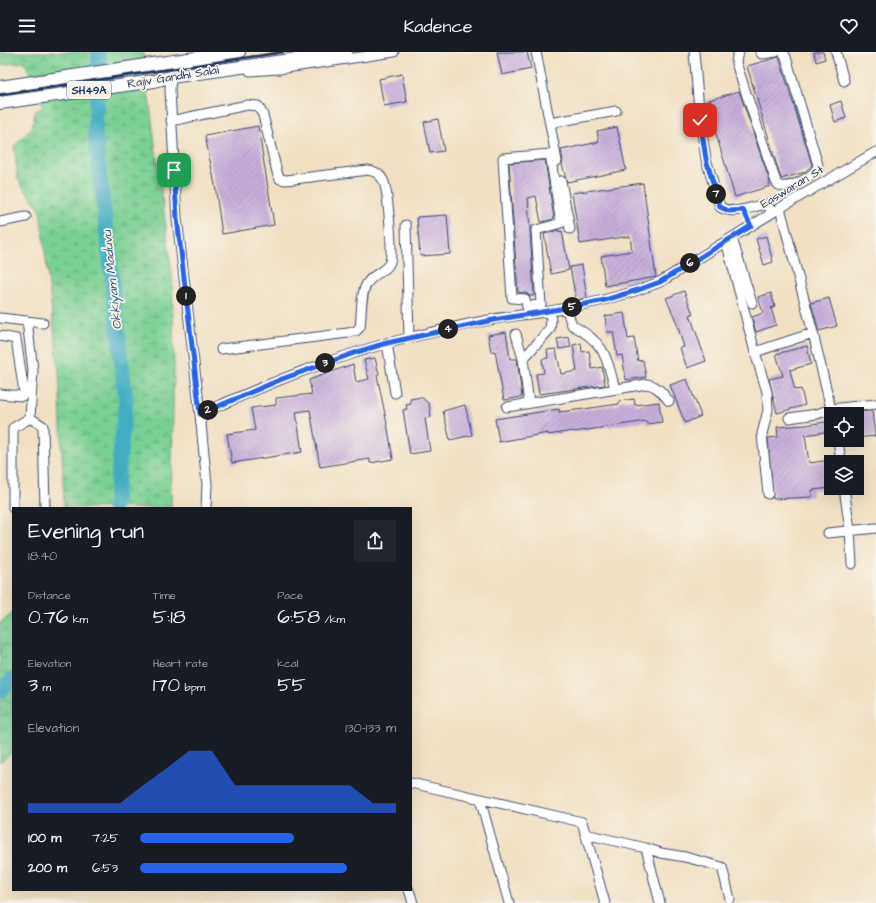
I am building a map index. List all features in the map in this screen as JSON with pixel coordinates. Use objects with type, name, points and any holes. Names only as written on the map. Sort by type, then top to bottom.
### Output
[{"type":"main road","name":"Rajiv Gandhi Salai","points":[[0,87],[212,54],[239,52]]},
{"type":"main road","name":"Rajiv Gandhi Salai","points":[[1,104],[23,99],[346,52]]},
{"type":"street","points":[[190,74],[279,69],[394,52]]},
{"type":"street","points":[[536,52],[570,229]]},
{"type":"street","points":[[694,52],[700,120],[706,159],[720,207],[729,211],[743,210],[767,204],[772,213]]},
{"type":"street","points":[[739,52],[736,64],[775,179],[777,184],[781,186],[810,177],[818,170],[818,165],[786,57],[783,52]]},
{"type":"street","points":[[760,52],[762,54],[776,52]]},
{"type":"street","points":[[836,52],[844,82]]},
{"type":"street","points":[[171,77],[170,90],[177,218],[200,414],[207,484],[206,507]]},
{"type":"street","points":[[172,121],[247,105],[258,106],[263,115],[280,179],[286,180],[368,170],[376,172],[383,179],[386,192],[391,251],[390,263],[384,270],[368,281],[364,291],[360,327],[356,331],[221,349]]},
{"type":"street","points":[[550,123],[616,111]]},
{"type":"street","name":"Easwaran St","points":[[200,414],[282,379],[357,352],[387,343],[493,320],[538,308],[550,311],[605,300],[660,282],[780,208],[876,152]]},
{"type":"street","points":[[550,154],[562,223],[536,230],[541,304],[538,308],[527,307],[525,300],[512,298],[503,158],[550,154]]},
{"type":"street","points":[[780,208],[831,407]]},
{"type":"street","points":[[743,210],[751,226]]},
{"type":"street","points":[[0,222],[26,217]]},
{"type":"street","points":[[406,225],[409,338]]},
{"type":"street","points":[[729,239],[752,303]]},
{"type":"street","points":[[729,239],[754,352],[767,392],[768,410],[762,434],[768,494]]},
{"type":"street","points":[[566,308],[572,325],[600,345],[606,356],[615,389]]},
{"type":"street","points":[[523,359],[550,329],[550,311]]},
{"type":"street","points":[[0,318],[43,323]]},
{"type":"street","points":[[27,321],[33,370],[30,418]]},
{"type":"street","points":[[754,352],[813,333]]},
{"type":"street","points":[[516,334],[523,359],[529,403]]},
{"type":"street","points":[[0,336],[16,339],[24,392],[22,396],[0,394]]},
{"type":"street","points":[[387,343],[395,393]]},
{"type":"street","points":[[507,406],[647,384],[654,385],[669,402]]},
{"type":"street","points":[[860,407],[876,404]]},
{"type":"street","points":[[789,418],[824,413]]},
{"type":"street","points":[[14,507],[13,428],[30,418]]},
{"type":"street","points":[[30,418],[43,426],[45,507]]},
{"type":"street","points":[[845,495],[850,530],[852,564]]},
{"type":"street","points":[[828,533],[876,528]]},
{"type":"street","points":[[412,783],[582,822],[605,903]]},
{"type":"street","points":[[480,799],[508,903]]},
{"type":"street","points":[[585,834],[722,867],[730,899]]},
{"type":"street","points":[[646,848],[660,903]]},
{"type":"street","points":[[409,891],[413,903]]},
{"type":"green space","points":[[0,52],[143,52],[172,274],[174,364],[171,507],[64,507],[59,372],[40,209],[18,180],[14,146],[32,128],[35,111],[43,108],[25,62],[0,65]]},
{"type":"green space","points":[[12,614],[12,752],[0,762],[0,623]]},
{"type":"building","points":[[497,52],[527,52],[531,69],[502,75]]},
{"type":"building","points":[[814,52],[823,52],[825,59],[816,62]]},
{"type":"building","points":[[779,57],[812,165],[805,172],[781,179],[747,66]]},
{"type":"building","points":[[402,74],[407,102],[384,106],[379,79]]},
{"type":"building","points":[[739,91],[770,182],[770,186],[735,197],[706,101]]},
{"type":"building","points":[[841,101],[846,118],[835,122],[830,105]]},
{"type":"building","points":[[438,119],[444,151],[430,153],[424,122]]},
{"type":"building","points":[[258,126],[274,225],[222,234],[215,185],[205,136]]},
{"type":"building","points":[[617,127],[626,170],[567,182],[562,164],[563,160],[561,150],[599,142],[597,131]]},
{"type":"building","points":[[545,160],[554,219],[541,222],[536,196],[528,198],[534,296],[530,296],[526,293],[518,292],[509,163]]},
{"type":"building","points":[[643,183],[656,277],[605,286],[601,256],[632,251],[630,236],[580,244],[572,193]]},
{"type":"building","points":[[447,215],[450,254],[420,256],[417,217]]},
{"type":"building","points":[[559,230],[559,232],[562,231],[569,270],[551,274],[544,234]]},
{"type":"building","points":[[766,236],[773,262],[764,265],[756,239]]},
{"type":"building","points":[[582,265],[587,298],[576,300],[570,267]]},
{"type":"building","points":[[684,291],[693,314],[690,315],[706,361],[687,368],[680,348],[684,347],[676,321],[666,298]]},
{"type":"building","points":[[771,293],[775,307],[771,308],[776,325],[756,332],[752,317],[763,313],[758,297]]},
{"type":"building","points":[[829,298],[837,326],[819,331],[811,303]]},
{"type":"building","points":[[624,313],[628,339],[634,338],[638,361],[643,360],[646,377],[626,380],[622,355],[617,356],[613,332],[607,332],[605,316]]},
{"type":"building","points":[[506,332],[510,359],[517,359],[522,397],[504,400],[495,351],[491,352],[488,335]]},
{"type":"building","points":[[569,337],[571,347],[559,349],[557,339]]},
{"type":"building","points":[[581,343],[582,352],[589,351],[592,369],[602,367],[605,385],[539,394],[536,374],[544,373],[542,359],[548,358],[547,350],[556,349],[561,374],[577,371],[573,345]]},
{"type":"building","points":[[807,346],[811,364],[790,370],[795,390],[801,389],[805,405],[777,413],[769,379],[783,376],[776,354]]},
{"type":"building","points":[[375,358],[393,459],[370,463],[370,459],[320,467],[310,410],[296,412],[302,452],[232,463],[227,434],[255,430],[251,408],[276,405],[276,398],[312,394],[309,380],[353,364],[356,382],[369,379],[364,360]]},
{"type":"building","points":[[687,379],[701,416],[685,423],[670,385]]},
{"type":"building","points":[[421,397],[429,404],[431,417],[425,418],[430,451],[410,454],[403,410],[407,409],[406,405],[411,404],[410,399]]},
{"type":"building","points":[[634,399],[635,405],[659,402],[662,422],[647,424],[646,421],[574,432],[548,435],[548,433],[499,442],[495,419],[559,409],[559,412],[619,404],[619,401]]},
{"type":"building","points":[[465,405],[472,435],[450,440],[443,411]]},
{"type":"building","points":[[872,411],[875,436],[864,437],[864,412]]},
{"type":"building","points":[[824,422],[824,432],[805,435],[809,463],[824,461],[824,489],[812,490],[812,497],[773,499],[768,438],[778,437],[777,427]]},
{"type":"waterway","name":"Okkiyam Maduvu","points":[[99,52],[95,134],[126,401],[114,507]]},
{"type":"waterway","name":"Okkiyam Maduvu","points":[[0,691],[12,679]]},
{"type":"railway","points":[[0,95],[283,52]]},
{"type":"route","points":[[174,170],[177,218],[200,414],[318,365],[387,343],[493,320],[605,300],[660,282],[672,275],[751,226],[743,210],[729,211],[720,207],[706,159],[700,120]]}]
